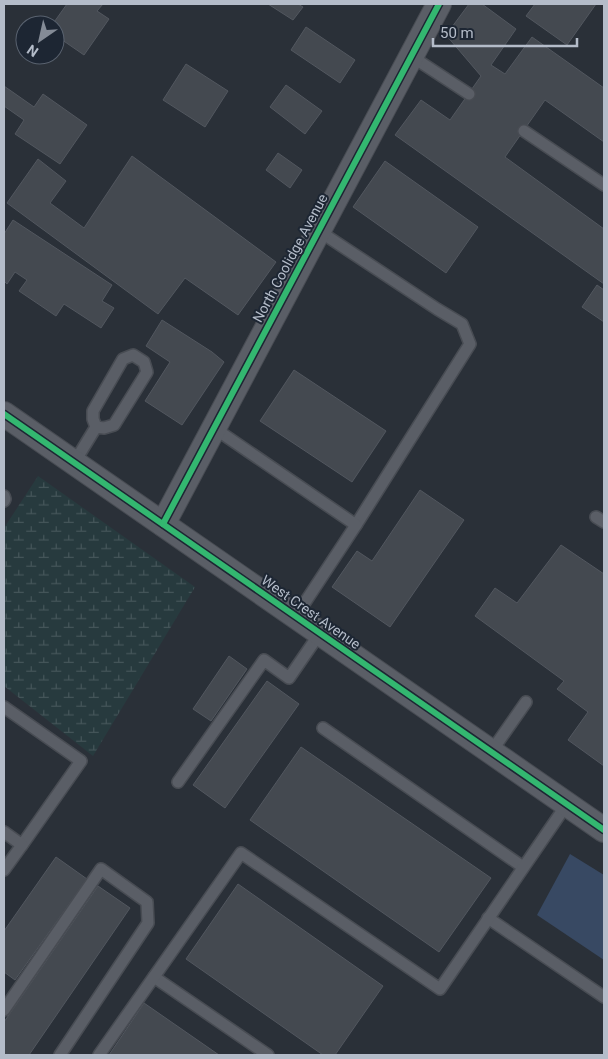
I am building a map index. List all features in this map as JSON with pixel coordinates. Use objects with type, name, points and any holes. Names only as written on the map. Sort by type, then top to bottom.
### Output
[{"type":"street","name":"North Coolidge Avenue","points":[[163,524],[439,4]]},
{"type":"street","name":"West Crest Avenue","points":[[4,414],[604,830]]},
{"type":"lane","points":[[411,56],[469,94]]},
{"type":"lane","points":[[524,131],[604,185]]},
{"type":"lane","points":[[296,616],[356,525],[470,344],[462,324],[319,231]]},
{"type":"lane","points":[[132,356],[144,362],[147,372],[114,424],[104,428],[96,427],[93,411],[123,359],[132,356]]},
{"type":"lane","points":[[74,463],[96,427]]},
{"type":"lane","points":[[214,428],[356,525]]},
{"type":"lane","points":[[4,496],[6,499],[4,501]]},
{"type":"lane","points":[[178,782],[264,660],[289,678],[320,633]]},
{"type":"lane","points":[[491,752],[526,702]]},
{"type":"lane","points":[[4,707],[81,761],[4,870]]},
{"type":"lane","points":[[323,728],[523,867]]},
{"type":"lane","points":[[100,1055],[241,852],[440,989],[567,804]]},
{"type":"lane","points":[[4,832],[22,845]]},
{"type":"lane","points":[[4,1010],[101,870],[147,902],[148,923],[60,1055]]},
{"type":"lane","points":[[488,918],[604,997]]},
{"type":"lane","points":[[154,977],[268,1055]]},
{"type":"green space","points":[[38,476],[195,587],[93,756],[4,686],[4,528]]},
{"type":"water","points":[[570,854],[604,875],[604,960],[537,915]]},
{"type":"building","points":[[67,4],[103,4],[97,11],[109,19],[84,55],[65,42],[65,15],[59,15]]},
{"type":"building","points":[[268,4],[298,4],[303,7],[293,20]]},
{"type":"building","points":[[469,4],[482,4],[516,29],[491,65],[505,74],[532,37],[604,88],[604,142],[545,100],[505,157],[604,229],[604,284],[395,135],[421,100],[450,120],[481,76],[446,35]]},
{"type":"building","points":[[535,4],[596,4],[567,45],[526,16]]},
{"type":"building","points":[[306,27],[355,60],[340,83],[291,50]]},
{"type":"building","points":[[186,64],[228,91],[205,127],[163,100]]},
{"type":"building","points":[[286,85],[322,111],[305,134],[270,107]]},
{"type":"building","points":[[4,86],[34,107],[43,94],[87,125],[60,164],[15,134],[24,120],[4,106]]},
{"type":"building","points":[[278,153],[302,170],[290,188],[266,170]]},
{"type":"building","points":[[132,156],[276,262],[238,315],[185,278],[158,314],[7,203],[38,159],[66,181],[50,203],[84,228]]},
{"type":"building","points":[[385,161],[478,227],[446,273],[353,207]]},
{"type":"building","points":[[13,220],[112,285],[102,301],[114,308],[101,328],[64,304],[56,316],[19,291],[27,280],[15,272],[7,284],[4,281],[4,234]]},
{"type":"building","points":[[597,285],[604,290],[604,322],[582,307]]},
{"type":"building","points":[[162,320],[212,352],[224,362],[182,425],[145,401],[170,362],[146,346]]},
{"type":"building","points":[[294,370],[386,431],[352,482],[260,421]]},
{"type":"building","points":[[420,490],[464,520],[390,627],[332,587],[357,551],[372,561]]},
{"type":"building","points":[[561,545],[604,574],[604,766],[568,740],[588,712],[557,689],[564,681],[475,616],[495,588],[517,603]]},
{"type":"building","points":[[229,656],[247,669],[211,721],[193,709]]},
{"type":"building","points":[[267,681],[299,704],[225,808],[193,785]]},
{"type":"building","points":[[301,747],[491,878],[439,952],[250,820]]},
{"type":"building","points":[[56,857],[87,879],[15,980],[4,972],[4,931]]},
{"type":"building","points":[[238,884],[383,986],[335,1055],[323,1055],[186,959]]},
{"type":"building","points":[[98,886],[130,908],[29,1055],[4,1055],[4,1022]]},
{"type":"building","points":[[144,1003],[219,1055],[109,1055]]},
{"type":"cycle path","points":[[163,524],[439,4]]},
{"type":"cycle path","points":[[4,414],[604,830]]}]
